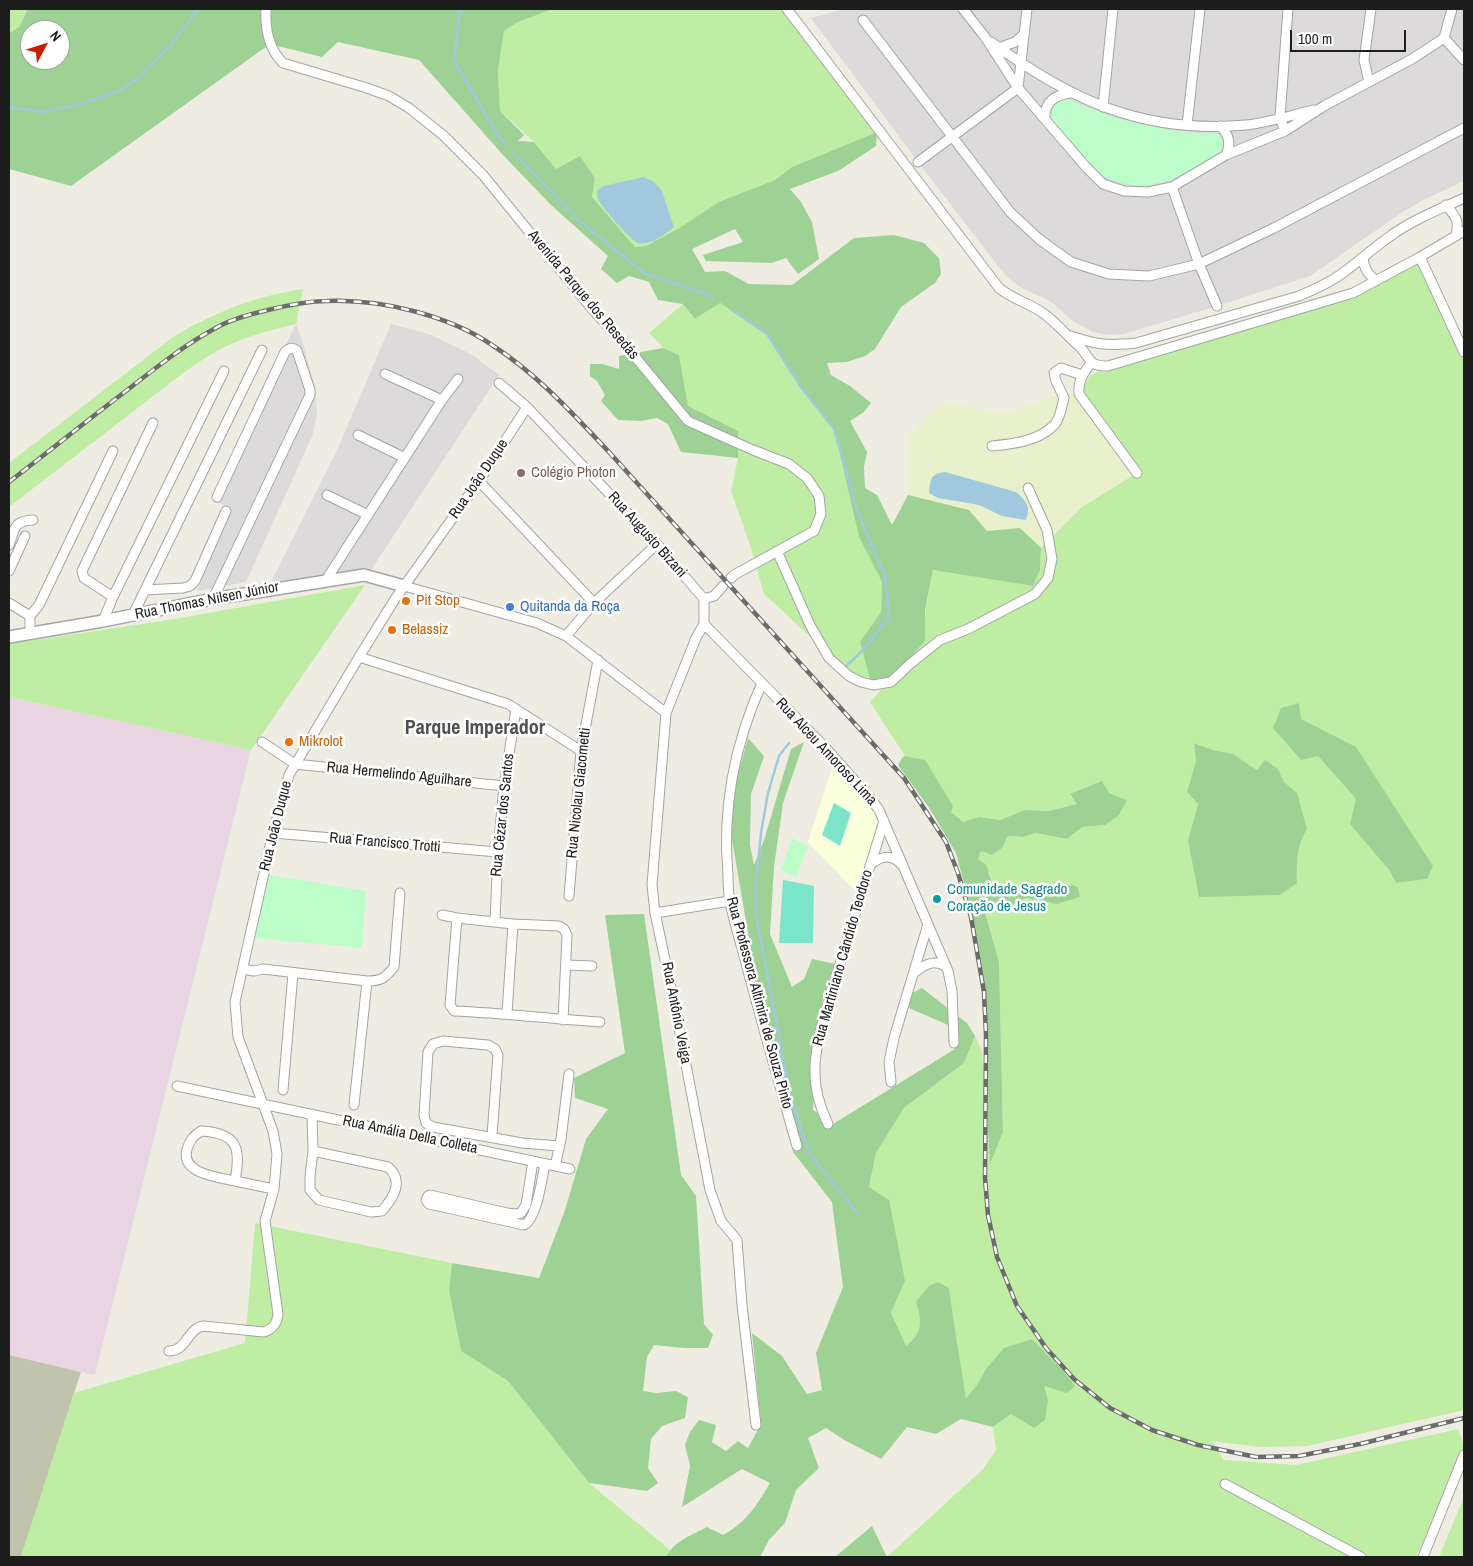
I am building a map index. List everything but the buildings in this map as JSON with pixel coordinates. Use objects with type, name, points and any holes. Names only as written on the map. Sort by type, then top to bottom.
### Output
[{"type":"street","points":[[787,9],[999,288],[1006,294],[1045,314],[1081,348],[1091,363],[1100,366],[1108,366],[1353,293],[1420,258],[1464,231]]},
{"type":"street","points":[[962,9],[985,37],[1018,88],[1103,184],[1124,191],[1140,192],[1172,187],[1226,155],[1285,130],[1412,59],[1444,38],[1452,9]]},
{"type":"street","points":[[918,162],[1018,88],[1027,9]]},
{"type":"street","points":[[1103,107],[1113,9]]},
{"type":"street","points":[[1186,124],[1200,9]]},
{"type":"street","points":[[1285,130],[1280,117],[1288,9]]},
{"type":"street","points":[[1369,82],[1364,60],[1371,9]]},
{"type":"street","name":"Avenida Parque dos Resedás","points":[[266,12],[270,44],[276,56],[283,64],[389,96],[409,108],[443,135],[501,196],[593,310],[688,421],[789,464],[807,478],[818,496],[821,514],[814,530],[731,578]]},
{"type":"street","points":[[863,20],[1010,212],[1039,239],[1071,262],[1109,274],[1149,276],[1199,264],[1274,228],[1464,128]]},
{"type":"street","points":[[999,48],[1015,42],[1024,34]]},
{"type":"street","points":[[985,37],[1021,64],[1070,92],[1103,107],[1138,118],[1220,126],[1248,124],[1320,109]]},
{"type":"street","points":[[1444,38],[1464,60]]},
{"type":"street","points":[[1045,118],[1050,100],[1070,92]]},
{"type":"street","points":[[1220,126],[1229,139],[1229,148],[1226,155]]},
{"type":"street","points":[[1172,187],[1199,264],[1217,306]]},
{"type":"street","points":[[1065,334],[1093,344],[1113,346],[1136,343],[1299,296],[1319,288],[1339,276],[1363,256],[1410,223],[1464,198]]},
{"type":"street","points":[[1446,205],[1457,219],[1456,236]]},
{"type":"street","points":[[1363,256],[1366,270],[1376,282]]},
{"type":"street","points":[[1420,258],[1464,352]]},
{"type":"street","points":[[213,599],[310,396],[310,390],[297,351],[294,348],[285,352],[217,497]]},
{"type":"street","points":[[134,615],[262,350]]},
{"type":"street","points":[[1091,363],[1078,384],[1079,394],[1138,473]]},
{"type":"street","points":[[992,446],[1018,443],[1044,434],[1056,423],[1064,398],[1054,373],[1061,368],[1082,375]]},
{"type":"street","points":[[103,621],[224,371]]},
{"type":"street","points":[[385,374],[442,400]]},
{"type":"street","points":[[326,580],[442,400],[458,379]]},
{"type":"street","name":"Rua Augusto Bizani","points":[[498,384],[527,407],[657,544],[704,599]]},
{"type":"street","name":"Rua João Duque","points":[[169,1351],[179,1349],[193,1330],[198,1327],[264,1332],[274,1326],[278,1320],[266,1231],[267,1215],[274,1189],[277,1154],[272,1130],[238,1037],[235,1002],[273,833],[289,775],[359,657],[404,586],[479,481],[527,407]]},
{"type":"street","points":[[113,597],[84,578],[82,571],[153,423]]},
{"type":"street","points":[[358,435],[405,458]]},
{"type":"street","points":[[30,633],[30,616],[39,605],[113,451]]},
{"type":"street","points":[[479,481],[594,603]]},
{"type":"street","points":[[777,551],[810,625],[829,658],[850,676],[861,682],[873,685],[891,682],[940,640],[968,630],[1035,594],[1048,578],[1052,559],[1047,530],[1028,488]]},
{"type":"street","points":[[327,495],[368,515]]},
{"type":"street","points":[[145,590],[182,588],[190,586],[196,581],[226,511]]},
{"type":"street","points":[[9,545],[17,525],[20,522],[33,520]]},
{"type":"street","points":[[9,571],[25,536]]},
{"type":"street","points":[[566,636],[594,603],[657,544]]},
{"type":"street","name":"Rua Thomas Nilsen Júnior","points":[[9,637],[213,599],[364,574],[404,586]]},
{"type":"street","points":[[404,586],[537,623],[566,636],[666,713]]},
{"type":"street","points":[[704,599],[714,596],[723,586]]},
{"type":"street","name":"Rua Antônio Veiga","points":[[704,599],[704,624],[696,638],[666,713],[652,885],[655,913],[710,1190],[721,1221],[737,1240],[742,1305],[756,1425]]},
{"type":"street","points":[[9,603],[30,616]]},
{"type":"street","name":"Rua Alceu Amoroso Lima","points":[[704,624],[824,746],[879,810],[951,981],[954,1043]]},
{"type":"street","points":[[359,657],[508,704],[581,751]]},
{"type":"street","name":"Rua Nicolau Giacometti","points":[[569,896],[581,751],[598,660]]},
{"type":"street","name":"Rua Professora Altimira de Souza Pinto","points":[[762,683],[750,710],[740,741],[726,826],[727,862],[730,901],[797,1146]]},
{"type":"street","name":"Rua Cézar dos Santos","points":[[495,921],[498,852],[504,786],[516,709]]},
{"type":"street","points":[[262,742],[294,764]]},
{"type":"street","name":"Rua Hermelindo Aguilhare","points":[[294,764],[504,786]]},
{"type":"street","name":"Rua Martiniano Cândido Teodoro","points":[[828,1124],[820,1108],[816,1092],[814,1076],[816,1053],[825,1012],[884,820]]},
{"type":"street","name":"Rua Francisco Trotti","points":[[273,833],[498,852]]},
{"type":"street","points":[[870,865],[882,857],[898,861],[904,868]]},
{"type":"street","points":[[244,966],[254,971],[263,969],[367,981],[377,981],[387,977],[394,967],[400,893]]},
{"type":"street","points":[[655,913],[730,901]]},
{"type":"street","points":[[442,915],[513,924],[560,926],[564,929],[567,934],[563,1020]]},
{"type":"street","points":[[457,918],[450,1004],[454,1011],[508,1013],[563,1020],[600,1022]]},
{"type":"street","points":[[508,1013],[513,924]]},
{"type":"street","points":[[891,1082],[889,1062],[894,1038],[928,924]]},
{"type":"street","points":[[913,973],[930,963],[942,964],[946,967]]},
{"type":"street","points":[[566,965],[592,966]]},
{"type":"street","points":[[283,1090],[293,973]]},
{"type":"street","points":[[354,1105],[367,981]]},
{"type":"street","points":[[492,1136],[498,1055],[495,1049],[488,1045],[443,1041],[433,1044],[428,1052],[424,1115],[426,1123],[433,1127],[492,1136],[522,1143],[559,1146]]},
{"type":"street","points":[[534,1161],[526,1205],[520,1213],[507,1213],[430,1196],[426,1200],[429,1204],[524,1225],[528,1223],[549,1164],[556,1162],[569,1074]]},
{"type":"street","name":"Rua Amália Della Colleta","points":[[177,1086],[570,1169]]},
{"type":"street","points":[[312,1114],[313,1151],[310,1190],[319,1200],[371,1212],[382,1211],[392,1200],[397,1184],[396,1177],[388,1167],[313,1151]]},
{"type":"street","points":[[235,1181],[238,1166],[237,1151],[232,1140],[217,1133],[201,1131],[195,1134],[191,1139],[186,1154],[190,1166],[200,1172],[235,1181],[274,1189]]},
{"type":"street","points":[[1423,1557],[1464,1456]]},
{"type":"street","points":[[1225,1484],[1361,1557]]},
{"type":"shaded area","points":[[844,9],[1464,9],[1464,181],[1423,200],[1401,213],[1310,276],[1124,334],[1108,335],[1093,332],[1074,322],[1050,301],[1020,287],[1005,275],[811,18]]},
{"type":"shaded area","points":[[296,324],[315,387],[317,414],[313,434],[246,582],[197,591],[232,510],[212,499]]},
{"type":"shaded area","points":[[391,324],[429,334],[471,354],[499,375],[371,570],[364,569],[271,582],[338,448]]},
{"type":"shaded area","points":[[1058,393],[1079,394],[1137,473],[1082,507],[1041,548],[1020,528],[987,531],[969,510],[908,495],[907,437],[944,402],[1009,414]]},
{"type":"shaded area","points":[[9,697],[251,750],[95,1375],[9,1355]]},
{"type":"shaded area","points":[[832,768],[880,819],[858,894],[808,842]]},
{"type":"shaded area","points":[[9,1355],[81,1372],[21,1557],[9,1557]]},
{"type":"green space","points":[[9,9],[28,9],[22,20],[20,20],[19,27],[9,33]]},
{"type":"green space","points":[[28,9],[553,9],[518,22],[504,31],[498,71],[500,111],[524,135],[518,141],[534,142],[556,169],[580,156],[595,178],[592,197],[635,247],[646,246],[681,227],[719,202],[775,180],[792,167],[877,132],[876,146],[838,171],[790,189],[801,202],[812,222],[819,259],[798,274],[786,258],[772,263],[706,261],[703,255],[743,242],[735,229],[692,249],[705,272],[725,271],[749,284],[792,285],[854,238],[894,235],[924,243],[939,258],[941,274],[935,283],[901,307],[875,349],[865,356],[847,362],[827,363],[831,375],[850,386],[871,403],[864,412],[850,421],[867,452],[864,467],[865,488],[877,495],[892,525],[908,495],[969,510],[987,531],[1020,528],[1041,548],[1040,570],[1033,586],[933,570],[925,610],[925,641],[887,683],[871,683],[860,642],[881,612],[882,582],[859,537],[834,429],[801,387],[767,334],[720,303],[695,319],[683,304],[658,300],[649,282],[629,276],[617,283],[601,269],[608,256],[551,205],[503,155],[419,60],[338,42],[322,57],[270,44],[71,186],[9,169],[9,33],[20,25],[20,70],[70,70],[70,20],[22,20]]},
{"type":"green space","points":[[553,9],[782,9],[877,132],[792,167],[775,180],[646,246],[635,247],[592,197],[595,178],[580,156],[556,169],[534,142],[500,111],[498,71],[504,31],[518,22]]},
{"type":"green space","points":[[1068,99],[1086,107],[1141,124],[1179,131],[1218,134],[1224,141],[1224,150],[1221,155],[1195,169],[1155,184],[1127,184],[1112,180],[1098,173],[1086,163],[1051,117],[1056,104]]},
{"type":"green space","points":[[1420,257],[1464,351],[1464,1410],[1307,1446],[1260,1447],[1212,1441],[1224,1460],[1296,1465],[1458,1429],[1464,1446],[1464,1455],[1416,1557],[887,1557],[983,1469],[996,1450],[993,1427],[1043,1386],[1046,1354],[1032,1339],[986,1369],[966,1399],[949,1288],[916,1302],[920,1316],[920,1326],[916,1335],[906,1347],[891,1313],[905,1281],[869,1187],[876,1153],[904,1108],[964,1063],[975,1036],[982,1052],[990,1163],[1003,1132],[999,962],[984,907],[1006,905],[1026,898],[1057,904],[1025,893],[1012,886],[994,888],[990,874],[978,859],[981,851],[1002,848],[1008,836],[1023,837],[1036,833],[1067,839],[1082,827],[1105,825],[1127,800],[1109,793],[1070,795],[1078,804],[1049,811],[1025,810],[1000,820],[979,817],[963,822],[950,812],[925,760],[905,756],[870,702],[925,641],[925,614],[933,570],[1033,586],[1040,570],[1041,548],[1082,507],[1137,473],[1079,394],[1090,376],[1108,366],[1353,293]],"holes":[[[1299,703],[1300,719],[1427,879],[1396,883],[1357,800],[1318,756],[1281,708]],[[1194,743],[1213,750],[1233,754],[1257,770],[1278,769],[1284,782],[1296,793],[1307,829],[1299,849],[1297,883],[1188,840],[1198,804],[1187,792],[1196,761]]]},
{"type":"green space","points":[[303,289],[296,324],[246,338],[207,357],[178,377],[9,507],[9,463],[173,337],[220,312],[236,306],[268,296]]},
{"type":"green space","points":[[720,303],[767,334],[801,387],[834,429],[859,537],[882,582],[881,612],[860,642],[871,683],[852,675],[764,594],[749,542],[731,491],[738,458],[738,431],[688,406],[679,355],[663,348],[649,333],[683,304],[695,319]]},
{"type":"green space","points":[[663,348],[679,355],[688,406],[738,431],[738,458],[681,452],[668,424],[657,418],[640,421],[618,420],[601,401],[605,395],[597,381],[590,376],[590,364],[602,364],[619,369],[619,356]]},
{"type":"green space","points":[[365,585],[251,750],[9,697],[9,644],[169,620]]},
{"type":"green space","points":[[1299,703],[1301,719],[1356,747],[1433,866],[1427,879],[1396,883],[1390,871],[1350,824],[1356,799],[1318,756],[1301,760],[1273,728],[1281,708]]},
{"type":"green space","points":[[748,738],[764,756],[751,794],[750,845],[754,865],[764,840],[791,749],[804,742],[783,803],[774,867],[770,934],[792,987],[804,979],[812,959],[835,964],[822,1001],[813,1110],[833,1124],[955,1049],[948,1025],[909,1008],[912,993],[922,988],[967,1023],[975,1036],[964,1063],[904,1108],[876,1153],[869,1187],[889,1200],[905,1281],[891,1313],[906,1346],[916,1336],[920,1326],[916,1302],[929,1286],[938,1282],[949,1288],[966,1398],[977,1385],[986,1369],[1004,1348],[1032,1339],[1075,1386],[1067,1393],[1044,1386],[1048,1400],[1045,1420],[1034,1428],[1011,1414],[993,1427],[961,1419],[936,1434],[907,1427],[881,1459],[846,1441],[826,1428],[808,1438],[819,1468],[796,1490],[785,1523],[769,1540],[760,1557],[666,1557],[669,1551],[679,1543],[707,1527],[723,1535],[731,1530],[751,1512],[770,1483],[742,1469],[682,1507],[690,1466],[685,1445],[690,1432],[699,1420],[716,1425],[712,1442],[726,1451],[738,1441],[748,1448],[761,1424],[752,1333],[782,1356],[807,1394],[822,1390],[816,1353],[843,1287],[832,1202],[793,1152],[752,956],[730,828],[736,781]]},
{"type":"green space","points":[[1194,743],[1213,750],[1233,754],[1257,770],[1265,760],[1278,769],[1284,782],[1297,793],[1307,829],[1299,849],[1297,883],[1280,895],[1199,897],[1188,840],[1198,804],[1187,792],[1196,761]]},
{"type":"green space","points":[[905,756],[925,760],[953,806],[951,812],[963,822],[979,817],[1000,820],[1025,810],[1049,811],[1077,804],[1070,794],[1102,781],[1109,793],[1127,800],[1119,815],[1105,825],[1082,827],[1067,839],[1036,833],[1023,837],[1008,836],[1002,848],[992,855],[981,851],[978,859],[986,865],[994,888],[1011,886],[1022,888],[1025,893],[1074,885],[1078,888],[1080,897],[1057,904],[1026,898],[1017,903],[984,908],[999,962],[1003,1132],[990,1164],[986,996],[974,922],[956,853],[930,809],[898,765]]},
{"type":"green space","points":[[834,803],[851,813],[840,846],[822,835]]},
{"type":"green space","points":[[792,838],[808,847],[796,877],[781,870]]},
{"type":"green space","points":[[264,874],[366,891],[362,948],[255,938]]},
{"type":"green space","points":[[783,880],[814,886],[813,943],[779,943]]},
{"type":"green space","points":[[644,914],[681,1175],[696,1196],[704,1324],[713,1335],[708,1348],[654,1345],[647,1357],[643,1391],[657,1393],[676,1391],[688,1397],[685,1418],[662,1426],[651,1439],[648,1468],[658,1483],[647,1491],[589,1483],[508,1381],[461,1351],[449,1290],[452,1263],[539,1278],[564,1213],[586,1139],[608,1109],[575,1098],[574,1078],[625,1053],[605,915]]},
{"type":"green space","points":[[255,1223],[452,1263],[449,1290],[461,1351],[508,1381],[589,1483],[670,1550],[666,1557],[21,1557],[74,1393],[245,1343]]},
{"type":"green space","points":[[1464,1497],[1464,1557],[1439,1557]]},
{"type":"green space","points":[[872,1526],[887,1557],[835,1557]]},
{"type":"water","points":[[643,177],[653,181],[662,191],[674,227],[658,239],[648,243],[638,243],[616,223],[598,199],[597,191],[604,186]]},
{"type":"water","points":[[945,472],[1016,492],[1027,504],[1026,520],[1002,516],[979,505],[938,498],[929,493],[932,478],[936,474]]},
{"type":"waterway","points":[[9,106],[44,112],[82,104],[121,90],[140,77],[170,46],[198,9]]},
{"type":"waterway","points":[[460,9],[454,61],[499,137],[506,144]]},
{"type":"waterway","points":[[514,153],[577,219],[644,273],[704,293],[713,298]]},
{"type":"waterway","points":[[732,310],[767,334],[801,387],[834,429],[857,511],[885,576],[889,618],[860,653],[845,667]]},
{"type":"waterway","points":[[789,743],[779,756],[768,793],[761,833],[756,883],[756,914],[789,1091],[809,1153],[858,1214]]},
{"type":"railway","points":[[9,482],[178,351],[220,326],[251,314],[311,302],[348,301],[369,303],[391,306],[435,317],[474,334],[492,345],[539,382],[609,452],[904,778],[946,842],[958,873],[971,917],[984,992],[986,1035],[985,1178],[988,1215],[997,1257],[1017,1306],[1046,1348],[1074,1379],[1110,1408],[1152,1430],[1198,1445],[1256,1457],[1299,1456],[1360,1444],[1464,1418]]},
{"type":"place","name":"Colégio Photon","points":[[521,473]]},
{"type":"place","name":"Pit Stop","points":[[406,601]]},
{"type":"place","name":"Quitanda da Roça","points":[[510,607]]},
{"type":"place","name":"Belassiz","points":[[392,630]]},
{"type":"place","name":"Mikrolot","points":[[289,742]]},
{"type":"place","name":"Comunidade Sagrado Coração de Jesus","points":[[937,899]]},
{"type":"district","name":"Parque Imperador","points":[[475,729]]}]
